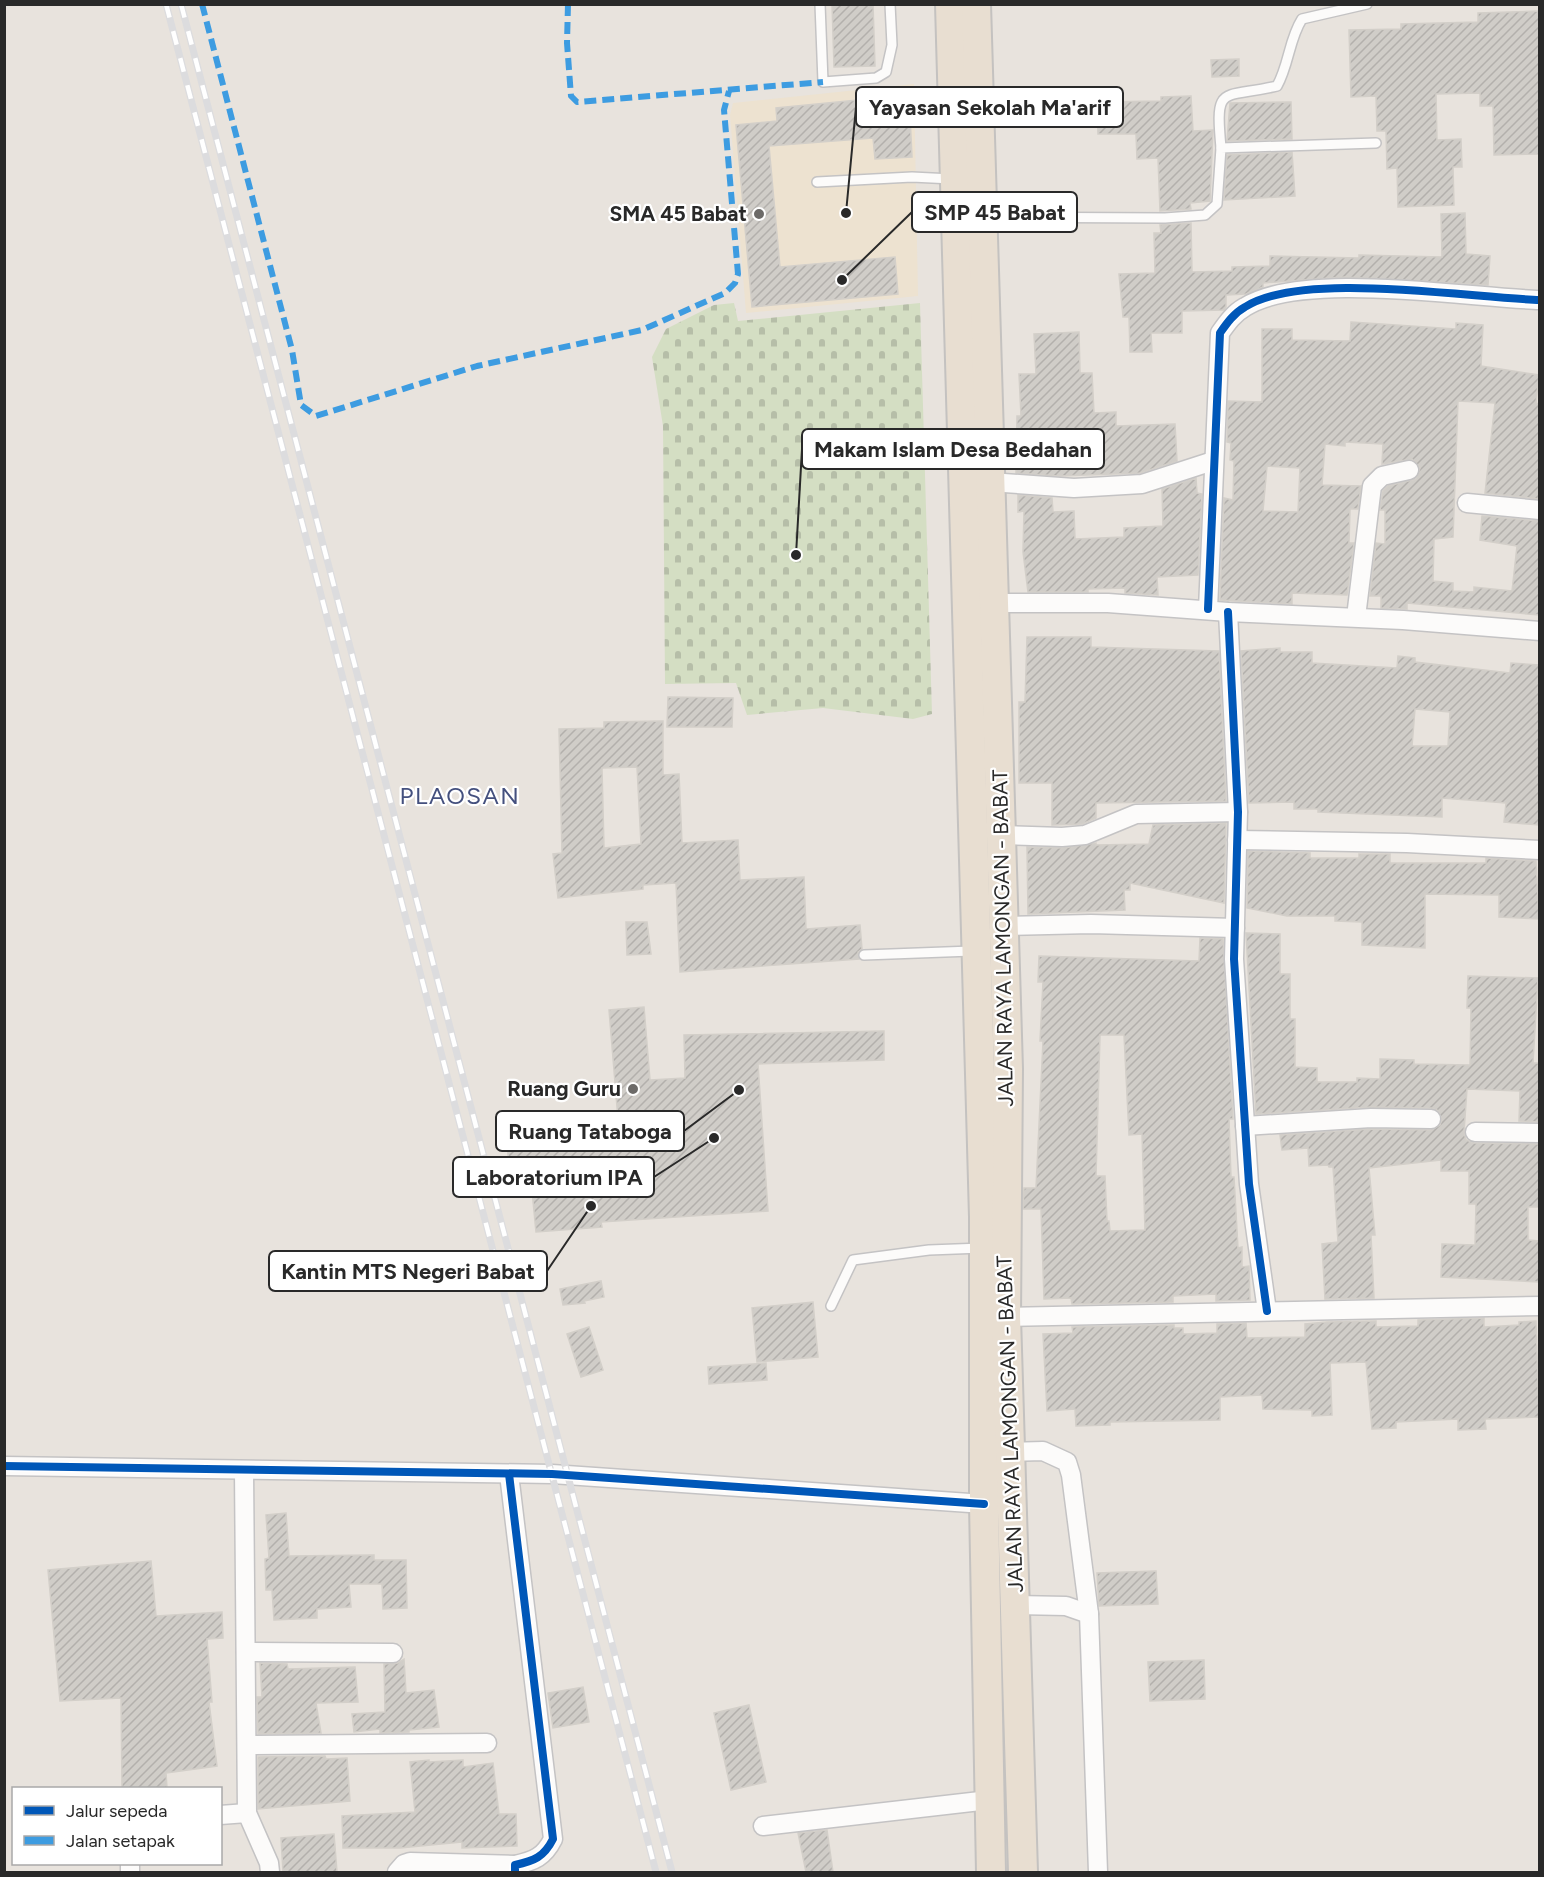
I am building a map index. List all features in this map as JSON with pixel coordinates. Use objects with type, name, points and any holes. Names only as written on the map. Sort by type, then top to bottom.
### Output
[{"type":"highway","name":"JALAN RAYA LAMONGAN - BABAT","points":[[950,4],[978,951],[984,1248],[984,1503],[992,1872]]},
{"type":"highway","name":"JALAN RAYA LAMONGAN - BABAT","points":[[976,4],[990,217],[990,482],[1008,1069],[1006,1317],[1023,1872]]},
{"type":"street","points":[[1208,609],[1220,333],[1229,319],[1246,306],[1293,291],[1319,289],[1404,290],[1539,300]]},
{"type":"street","points":[[990,482],[1074,488],[1142,484],[1214,461]]},
{"type":"street","points":[[1356,618],[1372,486],[1382,476],[1409,470]]},
{"type":"street","points":[[1467,503],[1539,510]]},
{"type":"street","points":[[994,603],[1108,603],[1539,631]]},
{"type":"street","points":[[1228,612],[1238,812],[1234,959],[1249,1184],[1267,1311]]},
{"type":"street","points":[[1000,835],[1062,837],[1085,835],[1136,814],[1238,812]]},
{"type":"street","points":[[1237,840],[1407,843],[1539,850]]},
{"type":"street","points":[[1003,926],[1091,924],[1235,928]]},
{"type":"street","points":[[1245,1126],[1371,1118],[1431,1119]]},
{"type":"street","points":[[1475,1132],[1539,1133]]},
{"type":"street","points":[[1006,1317],[1539,1305]]},
{"type":"street","points":[[1010,1452],[1043,1451],[1067,1462],[1071,1475],[1089,1614],[1098,1872]]},
{"type":"street","points":[[4,1466],[560,1475],[984,1503]]},
{"type":"street","points":[[244,1471],[247,1813],[269,1863],[270,1872]]},
{"type":"street","points":[[397,1872],[404,1863],[410,1862],[515,1869],[534,1861],[546,1852],[553,1839],[509,1474]]},
{"type":"street","points":[[1015,1605],[1066,1606],[1089,1614]]},
{"type":"street","points":[[246,1652],[393,1653]]},
{"type":"street","points":[[247,1745],[487,1743]]},
{"type":"street","points":[[764,1826],[989,1800]]},
{"type":"street","points":[[222,1815],[247,1813]]},
{"type":"lane","points":[[820,4],[823,82],[876,78],[886,72],[892,45],[890,4]]},
{"type":"lane","points":[[990,217],[1036,215],[1165,218],[1205,215],[1217,204],[1221,148],[1217,107],[1221,100],[1235,93],[1277,86],[1283,75],[1295,30],[1302,19],[1367,4]]},
{"type":"lane","points":[[1221,148],[1376,142]]},
{"type":"lane","points":[[817,182],[912,177],[955,179]]},
{"type":"lane","points":[[864,955],[978,951]]},
{"type":"lane","points":[[831,1306],[853,1260],[929,1250],[984,1248]]},
{"type":"shaded area","points":[[914,84],[918,296],[746,313],[730,115],[733,103]],"holes":[[[908,95],[912,157],[875,159],[871,97]],[[767,122],[783,304],[752,307],[736,125]],[[895,257],[898,294],[789,303],[786,266]]]},
{"type":"green space","points":[[734,303],[738,321],[920,303],[932,714],[913,719],[823,708],[747,715],[736,683],[665,684],[663,426],[652,357],[666,329],[714,305]]},
{"type":"building","points":[[832,4],[873,4],[875,66],[834,67]]},
{"type":"building","points":[[1539,11],[1539,154],[1494,155],[1493,106],[1480,106],[1480,93],[1436,94],[1437,140],[1461,139],[1462,167],[1453,167],[1454,205],[1398,207],[1397,168],[1387,169],[1386,131],[1377,131],[1376,96],[1351,97],[1349,30],[1401,29],[1401,24],[1478,22],[1478,13]]},
{"type":"building","points":[[1239,59],[1239,76],[1212,77],[1211,60]]},
{"type":"building","points":[[909,95],[912,157],[875,159],[873,138],[769,146],[780,267],[895,257],[898,294],[752,307],[736,125],[777,121],[776,108]]},
{"type":"building","points":[[1191,96],[1193,131],[1213,130],[1210,201],[1190,203],[1191,209],[1160,211],[1158,158],[1137,159],[1136,134],[1098,134],[1097,102],[1161,101],[1161,97]]},
{"type":"building","points":[[1291,102],[1292,139],[1227,141],[1230,103]]},
{"type":"building","points":[[1292,152],[1295,196],[1224,200],[1227,155]]},
{"type":"building","points":[[1465,213],[1466,254],[1490,256],[1488,285],[1345,277],[1263,283],[1263,287],[1246,294],[1226,295],[1224,310],[1182,311],[1182,333],[1151,333],[1152,352],[1130,352],[1129,317],[1123,317],[1119,274],[1155,273],[1154,233],[1161,233],[1160,225],[1191,223],[1192,272],[1232,271],[1232,267],[1270,266],[1270,256],[1442,257],[1441,214]]},
{"type":"building","points":[[1351,322],[1456,329],[1456,323],[1483,325],[1481,366],[1539,375],[1536,403],[1539,404],[1539,499],[1485,493],[1495,403],[1458,401],[1453,537],[1434,539],[1433,581],[1453,583],[1453,591],[1474,592],[1474,587],[1512,591],[1517,546],[1480,540],[1482,516],[1539,521],[1539,615],[1407,603],[1407,609],[1381,608],[1381,596],[1370,596],[1376,543],[1385,544],[1385,510],[1380,510],[1383,491],[1388,486],[1416,479],[1420,468],[1412,459],[1382,464],[1383,444],[1345,442],[1345,446],[1325,444],[1322,485],[1361,486],[1358,509],[1350,509],[1349,543],[1354,543],[1347,595],[1292,593],[1292,604],[1220,600],[1224,498],[1233,500],[1234,461],[1230,460],[1231,443],[1227,442],[1228,401],[1262,402],[1262,329],[1292,329],[1292,340],[1350,341]],"holes":[[[1267,466],[1300,468],[1298,512],[1263,511]]]},
{"type":"building","points":[[1079,332],[1080,373],[1092,373],[1094,413],[1116,412],[1116,426],[1175,424],[1177,461],[1140,473],[1059,476],[1016,473],[1017,416],[1021,416],[1019,374],[1036,374],[1034,334]]},
{"type":"building","points":[[1196,478],[1197,493],[1202,494],[1198,575],[1157,577],[1158,595],[1125,593],[1125,588],[1088,589],[1088,592],[1028,592],[1023,552],[1024,511],[1018,512],[1018,495],[1052,498],[1053,512],[1074,511],[1075,539],[1124,537],[1124,528],[1163,526],[1162,489]]},
{"type":"building","points":[[1027,637],[1091,637],[1091,647],[1219,651],[1226,801],[1096,803],[1096,818],[1082,824],[1052,825],[1052,783],[1019,783],[1019,702],[1025,702]]},
{"type":"building","points":[[1280,648],[1280,652],[1312,652],[1312,663],[1397,668],[1398,656],[1415,658],[1415,662],[1510,673],[1511,663],[1539,665],[1539,825],[1504,822],[1506,803],[1442,798],[1442,817],[1318,812],[1318,809],[1294,809],[1294,802],[1249,803],[1241,651]],"holes":[[[1415,709],[1450,712],[1448,746],[1412,746]]]},
{"type":"building","points":[[668,697],[733,698],[732,727],[667,727]]},
{"type":"building","points":[[663,721],[663,775],[679,774],[682,843],[738,840],[740,880],[804,877],[806,929],[860,925],[862,949],[858,952],[859,959],[680,972],[676,883],[643,885],[643,889],[558,898],[553,854],[562,853],[559,729],[604,728],[604,722]],"holes":[[[637,767],[641,844],[604,848],[602,768]]]},
{"type":"building","points":[[1226,823],[1224,903],[1130,883],[1130,890],[1124,890],[1125,910],[1028,914],[1027,847],[1063,848],[1096,843],[1096,845],[1149,844],[1153,825]]},
{"type":"building","points":[[1248,851],[1310,853],[1310,858],[1359,858],[1359,854],[1390,854],[1390,863],[1486,863],[1486,858],[1536,861],[1539,919],[1499,917],[1499,895],[1425,894],[1425,948],[1362,945],[1362,922],[1335,921],[1335,916],[1287,916],[1247,908]]},
{"type":"building","points":[[626,922],[647,922],[651,954],[627,955]]},
{"type":"building","points":[[1246,933],[1280,934],[1280,974],[1290,974],[1290,1019],[1295,1019],[1295,1067],[1317,1068],[1317,1082],[1357,1082],[1357,1078],[1380,1079],[1380,1059],[1414,1060],[1414,1064],[1470,1065],[1471,1008],[1467,1008],[1468,976],[1538,978],[1533,1063],[1539,1063],[1539,1122],[1519,1121],[1520,1091],[1467,1089],[1464,1132],[1466,1140],[1474,1143],[1539,1144],[1539,1207],[1528,1207],[1528,1240],[1539,1241],[1539,1282],[1441,1277],[1442,1244],[1475,1245],[1476,1204],[1469,1204],[1469,1171],[1441,1171],[1441,1160],[1369,1168],[1375,1235],[1371,1235],[1374,1298],[1325,1299],[1322,1244],[1338,1242],[1333,1167],[1309,1166],[1308,1148],[1282,1150],[1280,1135],[1371,1129],[1431,1130],[1440,1125],[1442,1119],[1437,1110],[1431,1108],[1371,1107],[1256,1114]]},
{"type":"building","points":[[1200,938],[1223,939],[1233,1119],[1229,1119],[1231,1177],[1234,1177],[1238,1248],[1242,1247],[1242,1267],[1249,1266],[1250,1300],[1216,1301],[1216,1294],[1173,1296],[1173,1302],[1072,1304],[1071,1298],[1044,1299],[1041,1209],[1023,1209],[1024,1188],[1036,1188],[1043,1041],[1040,1041],[1043,982],[1038,982],[1039,956],[1199,961]],"holes":[[[1100,1035],[1124,1035],[1129,1135],[1142,1134],[1145,1230],[1110,1231],[1109,1221],[1107,1221],[1105,1176],[1096,1176]]]},
{"type":"building","points":[[644,1007],[650,1080],[685,1078],[684,1035],[884,1031],[884,1060],[758,1064],[768,1211],[601,1222],[602,1227],[536,1232],[530,1170],[509,1172],[507,1139],[619,1131],[609,1010]]},
{"type":"building","points":[[601,1281],[604,1297],[584,1301],[585,1303],[563,1305],[560,1289]]},
{"type":"building","points":[[813,1302],[818,1357],[757,1362],[752,1308]]},
{"type":"building","points":[[1484,1318],[1484,1327],[1519,1325],[1519,1322],[1536,1321],[1539,1417],[1485,1419],[1486,1429],[1458,1430],[1458,1419],[1396,1422],[1396,1428],[1372,1429],[1366,1362],[1330,1363],[1332,1415],[1312,1416],[1312,1410],[1263,1409],[1262,1395],[1220,1397],[1220,1420],[1110,1422],[1110,1425],[1076,1426],[1075,1409],[1047,1411],[1043,1334],[1073,1333],[1072,1327],[1174,1325],[1174,1328],[1183,1328],[1183,1334],[1217,1333],[1217,1324],[1246,1323],[1247,1338],[1305,1337],[1305,1324],[1376,1321],[1376,1327],[1418,1326],[1418,1320]]},
{"type":"building","points":[[589,1327],[603,1370],[581,1377],[567,1334]]},
{"type":"building","points":[[766,1363],[767,1380],[709,1384],[708,1367]]},
{"type":"building","points":[[286,1513],[289,1556],[374,1555],[374,1560],[406,1560],[407,1608],[383,1609],[382,1584],[349,1584],[351,1607],[317,1609],[317,1618],[274,1620],[272,1590],[266,1590],[265,1559],[269,1558],[266,1515]]},
{"type":"building","points":[[151,1561],[156,1616],[222,1612],[223,1638],[207,1639],[212,1702],[209,1702],[217,1766],[166,1773],[167,1787],[122,1787],[121,1698],[60,1701],[48,1570]]},
{"type":"building","points":[[1156,1571],[1158,1604],[1099,1606],[1097,1573]]},
{"type":"building","points":[[404,1659],[406,1693],[434,1690],[439,1727],[409,1730],[409,1732],[380,1733],[380,1729],[354,1732],[352,1714],[385,1712],[384,1664],[398,1663]]},
{"type":"building","points":[[1204,1660],[1205,1699],[1150,1701],[1148,1662]]},
{"type":"building","points":[[260,1663],[287,1664],[288,1669],[355,1667],[358,1702],[316,1703],[321,1733],[258,1734],[257,1697],[262,1697]]},
{"type":"building","points":[[583,1687],[589,1722],[553,1728],[548,1693]]},
{"type":"building","points":[[749,1705],[766,1782],[731,1790],[714,1713]]},
{"type":"building","points":[[325,1756],[326,1759],[347,1758],[350,1801],[258,1809],[258,1757]]},
{"type":"building","points":[[429,1760],[429,1762],[463,1760],[463,1767],[493,1763],[499,1814],[516,1814],[517,1846],[462,1848],[462,1842],[400,1848],[343,1848],[342,1816],[415,1812],[410,1762]]},
{"type":"building","points":[[827,1830],[833,1872],[806,1872],[798,1833]]},
{"type":"building","points":[[334,1834],[337,1872],[283,1872],[281,1838]]},
{"type":"railway","points":[[166,4],[656,1872]]},
{"type":"railway","points":[[181,4],[672,1872]]},
{"type":"marked path","points":[[202,4],[292,350],[301,405],[316,416],[477,366],[642,330],[725,293],[735,283],[738,274],[724,110],[729,91]]},
{"type":"marked path","points":[[568,4],[567,43],[571,96],[577,102],[823,82]]},
{"type":"cycle path","points":[[1208,609],[1220,333],[1234,315],[1245,307],[1271,296],[1306,290],[1345,288],[1540,300]]},
{"type":"cycle path","points":[[1228,612],[1238,812],[1234,959],[1249,1184],[1267,1311]]},
{"type":"cycle path","points":[[4,1466],[552,1474],[984,1504]]},
{"type":"cycle path","points":[[509,1474],[553,1839],[538,1857],[515,1865],[515,1872]]},
{"type":"place","name":"Yayasan Sekolah Ma'arif","points":[[846,213]]},
{"type":"place","name":"SMA 45 Babat","points":[[759,214]]},
{"type":"place","name":"SMP 45 Babat","points":[[842,280]]},
{"type":"place","name":"Makam Islam Desa Bedahan","points":[[796,555]]},
{"type":"place","name":"Ruang Guru","points":[[633,1089]]},
{"type":"place","name":"Ruang Tataboga","points":[[739,1090]]},
{"type":"place","name":"Laboratorium IPA","points":[[714,1138]]},
{"type":"place","name":"Kantin MTS Negeri Babat","points":[[591,1206]]},
{"type":"district","name":"PLAOSAN","points":[[460,796]]}]
